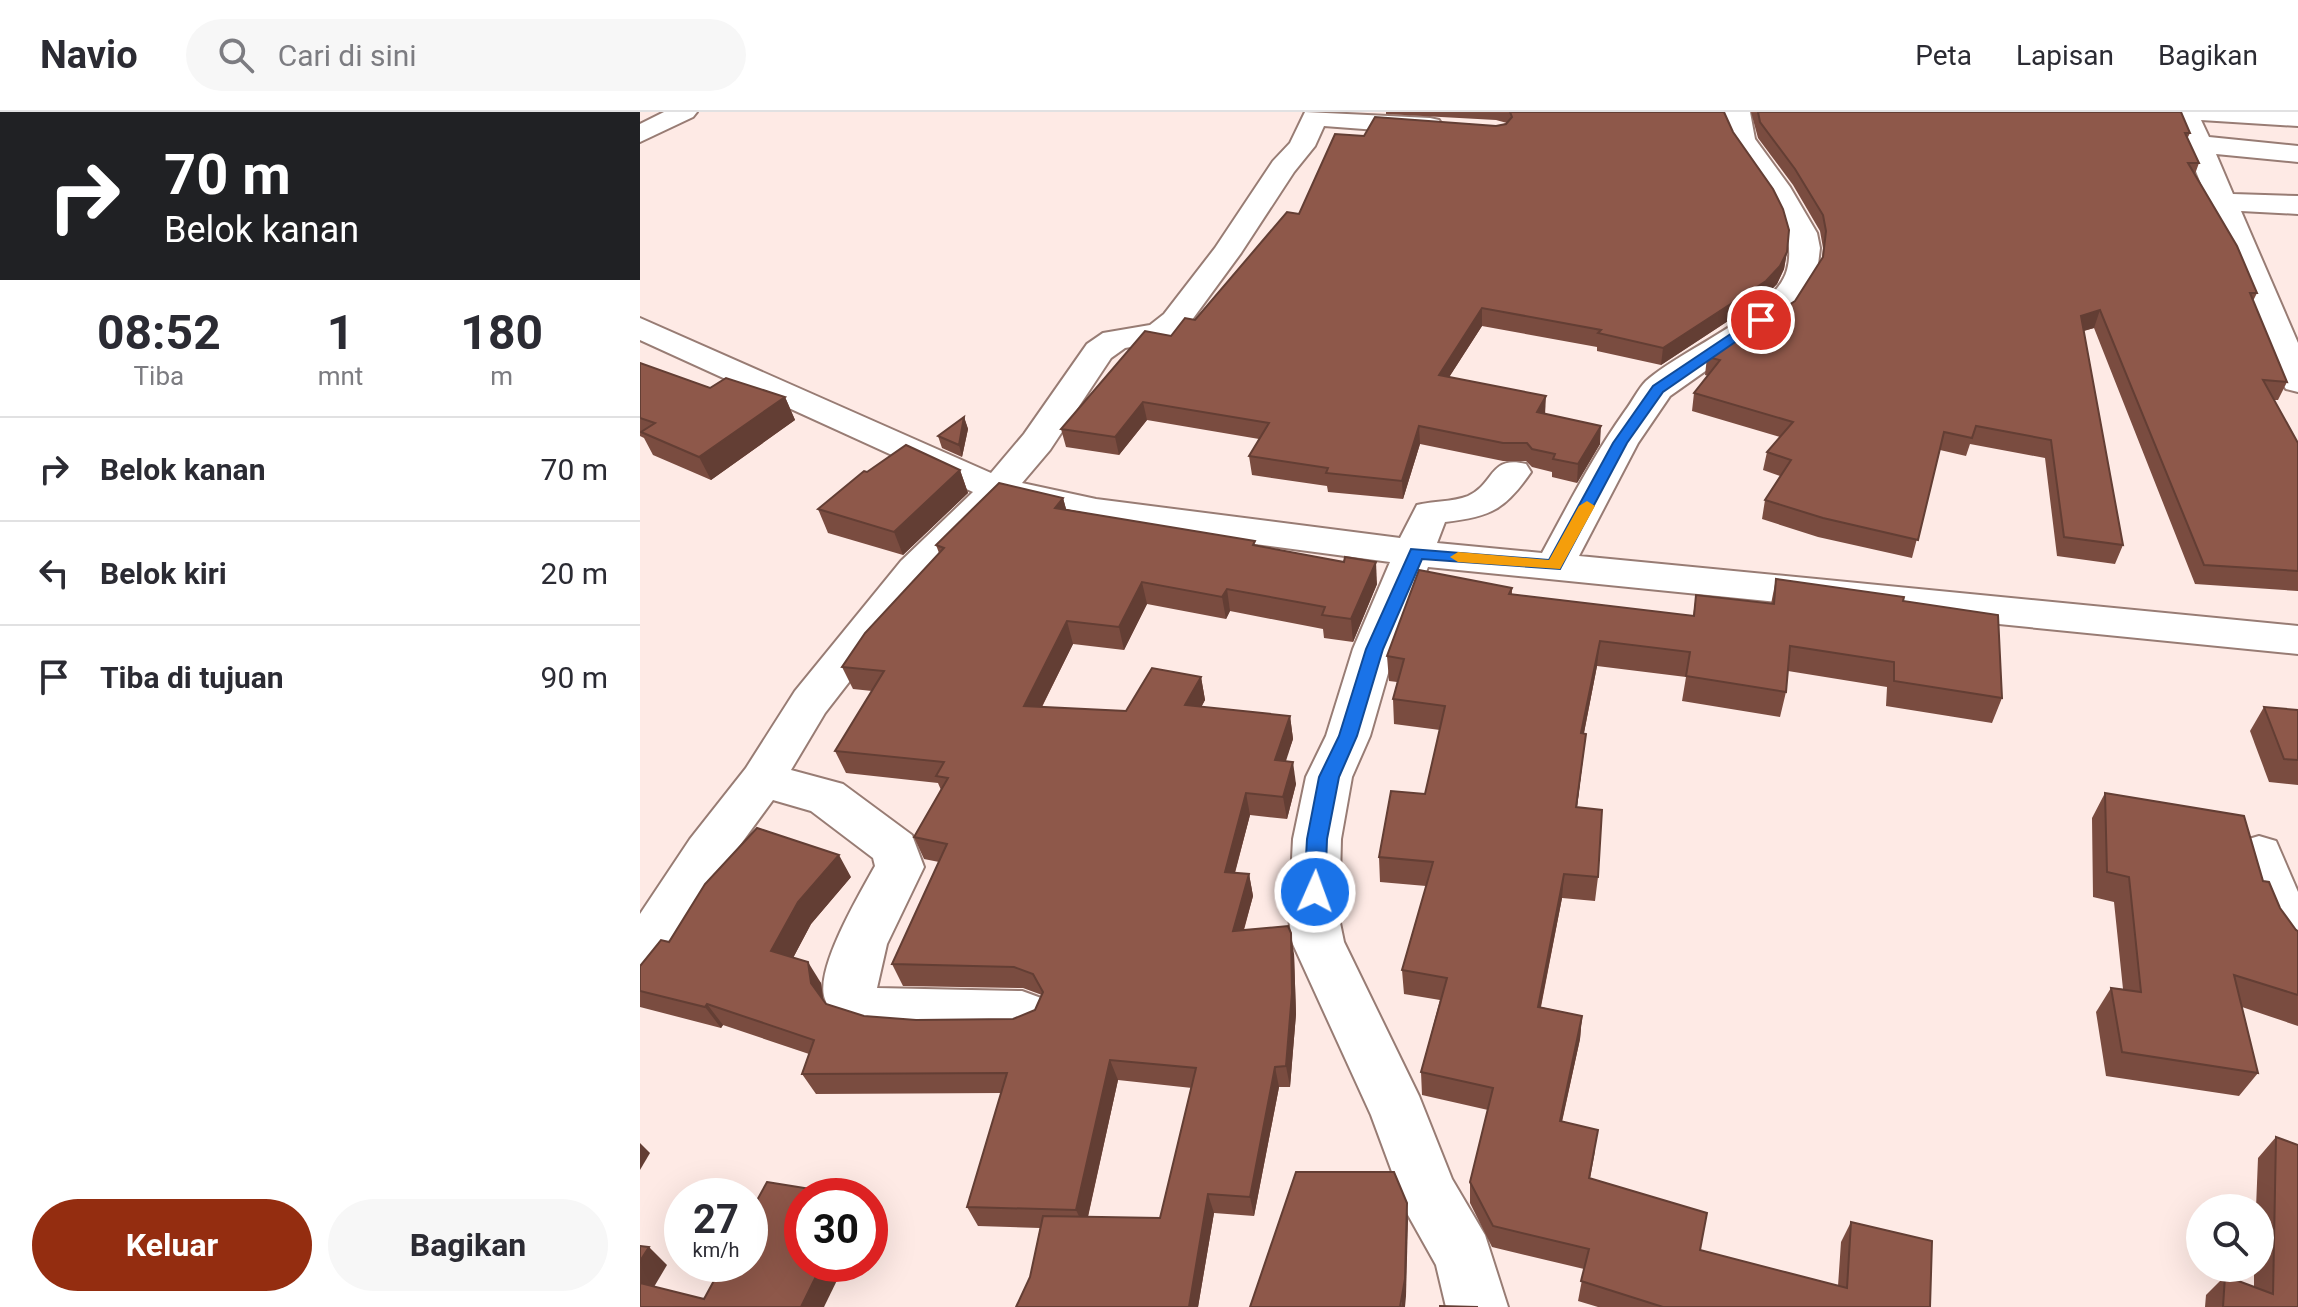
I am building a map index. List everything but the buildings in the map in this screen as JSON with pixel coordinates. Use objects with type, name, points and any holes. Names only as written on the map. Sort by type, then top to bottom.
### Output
[{"type":"street","points":[[640,134],[684,112]]},
{"type":"street","points":[[1554,566],[1620,443],[1658,389],[1744,329],[1778,310],[1802,273],[1805,248],[1802,233],[1776,187],[1742,139],[1737,112]]},
{"type":"street","points":[[2185,112],[2298,382]]},
{"type":"street","points":[[2206,113],[2298,118]]},
{"type":"street","points":[[640,957],[707,853],[762,780],[810,702],[915,570],[997,489],[1037,442],[1105,345],[1115,340],[1160,333],[1175,321],[1226,253],[1283,167],[1302,146],[1316,115],[1453,128]]},
{"type":"street","points":[[2198,144],[2298,154]]},
{"type":"street","points":[[2224,202],[2298,205]]},
{"type":"street","points":[[640,328],[997,489],[1096,511],[1416,553],[2298,640]]},
{"type":"street","points":[[1477,1307],[1464,1256],[1429,1195],[1399,1114],[1318,942],[1314,918],[1317,839],[1329,777],[1348,736],[1374,649],[1430,513],[1478,508],[1487,503],[1513,472]]},
{"type":"street","points":[[762,780],[826,797],[895,848],[900,867],[865,932],[851,979],[850,995],[858,1005],[878,1012],[1022,1014]]},
{"type":"street","points":[[2259,855],[2283,917],[2298,938]]},
{"type":"slow traffic","points":[[1458,557],[1554,566],[1587,506]]},
{"type":"route","points":[[1315,892],[1317,839],[1329,777],[1348,736],[1374,649],[1416,553],[1554,566],[1620,443],[1658,389],[1761,320]]}]
